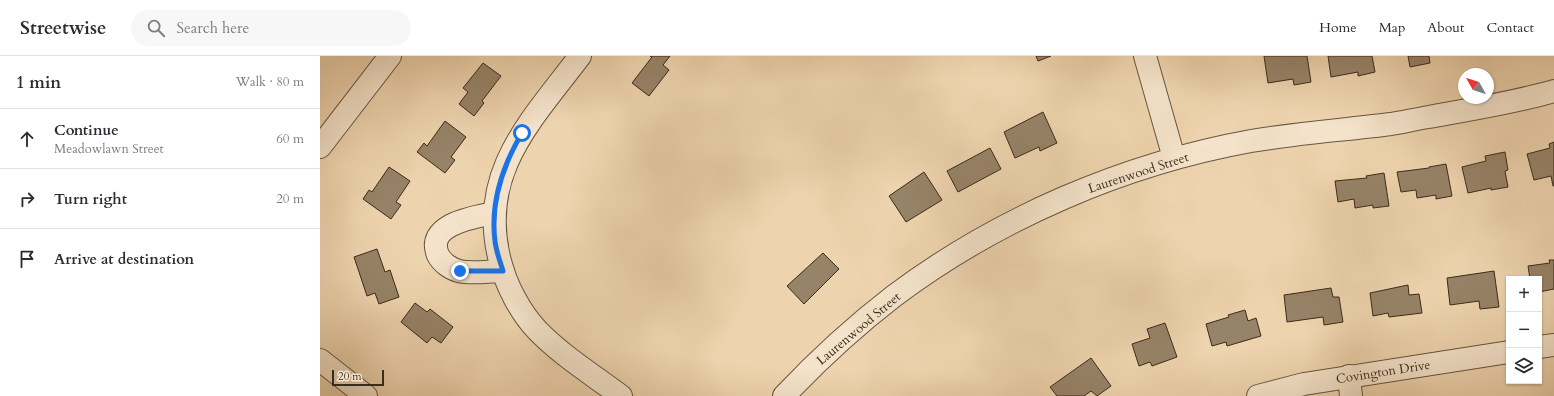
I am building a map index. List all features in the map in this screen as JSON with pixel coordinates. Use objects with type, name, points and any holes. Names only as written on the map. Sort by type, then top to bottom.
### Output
[{"type":"street","points":[[320,147],[390,56]]},
{"type":"street","points":[[580,56],[522,133],[507,158],[498,186],[494,213],[495,242],[503,271],[513,295],[537,330],[621,396]]},
{"type":"street","points":[[1145,56],[1174,158]]},
{"type":"street","name":"Laurenwood Street","points":[[784,396],[810,369],[882,306],[923,275],[975,242],[1040,209],[1078,192],[1174,158],[1252,141],[1393,123],[1462,112],[1554,91]]},
{"type":"street","points":[[494,213],[465,219],[446,228],[440,234],[437,244],[438,254],[443,262],[460,271],[503,271]]},
{"type":"street","points":[[1542,347],[1554,345]]},
{"type":"street","name":"Covington Drive","points":[[1258,396],[1304,384],[1350,386],[1506,353]]},
{"type":"street","points":[[320,360],[366,396]]},
{"type":"building","points":[[650,56],[670,56],[663,65],[669,70],[649,96],[632,83],[652,57]]},
{"type":"building","points":[[1036,56],[1051,56],[1038,61]]},
{"type":"building","points":[[1264,56],[1307,56],[1311,82],[1294,85],[1293,79],[1268,83]]},
{"type":"building","points":[[1328,56],[1372,56],[1375,72],[1358,76],[1358,72],[1331,77]]},
{"type":"building","points":[[1408,56],[1429,56],[1430,63],[1410,67]]},
{"type":"building","points":[[483,63],[501,76],[482,101],[484,103],[474,116],[459,104],[468,92],[463,88]]},
{"type":"building","points":[[1043,112],[1057,143],[1040,151],[1039,147],[1015,158],[1004,132]]},
{"type":"building","points":[[445,121],[466,137],[451,157],[455,160],[445,173],[417,152],[424,143],[427,146]]},
{"type":"building","points":[[1554,142],[1553,186],[1551,176],[1534,180],[1527,154],[1550,148],[1549,144]]},
{"type":"building","points":[[990,148],[1001,169],[958,192],[947,171]]},
{"type":"building","points":[[1505,152],[1508,170],[1505,171],[1508,187],[1491,190],[1491,188],[1468,193],[1462,167],[1486,161],[1485,156]]},
{"type":"building","points":[[1446,164],[1452,196],[1436,199],[1436,195],[1417,198],[1416,190],[1401,192],[1397,172],[1429,168]]},
{"type":"building","points":[[389,167],[410,181],[396,202],[401,205],[391,219],[363,199],[369,190],[372,192]]},
{"type":"building","points":[[924,172],[942,200],[906,222],[889,196]]},
{"type":"building","points":[[1384,173],[1389,206],[1373,208],[1373,205],[1355,208],[1354,199],[1338,202],[1335,181],[1367,178],[1366,176]]},
{"type":"building","points":[[377,249],[385,272],[390,270],[399,297],[379,304],[375,293],[367,296],[354,257]]},
{"type":"building","points":[[823,253],[839,269],[804,304],[787,286]]},
{"type":"building","points":[[1549,260],[1554,260],[1554,289],[1542,291],[1542,276],[1530,276],[1528,266],[1550,263]]},
{"type":"building","points":[[1494,271],[1499,307],[1480,309],[1479,301],[1450,305],[1447,278]]},
{"type":"building","points":[[1408,285],[1409,295],[1419,294],[1422,313],[1389,317],[1388,313],[1373,316],[1370,293]]},
{"type":"building","points":[[1331,288],[1333,297],[1339,297],[1343,322],[1324,325],[1323,317],[1287,322],[1284,295]]},
{"type":"building","points":[[415,303],[427,312],[430,309],[453,327],[441,343],[432,337],[427,343],[401,322]]},
{"type":"building","points":[[1245,310],[1248,321],[1256,318],[1261,336],[1227,346],[1226,342],[1212,346],[1206,324]]},
{"type":"building","points":[[1165,323],[1177,357],[1152,366],[1150,362],[1139,366],[1132,344],[1150,338],[1147,329]]},
{"type":"building","points":[[1091,358],[1111,386],[1097,396],[1091,391],[1084,396],[1057,396],[1050,387]]},
{"type":"route","points":[[460,271],[503,271],[495,242],[494,213],[498,186],[507,158],[522,133]]}]
